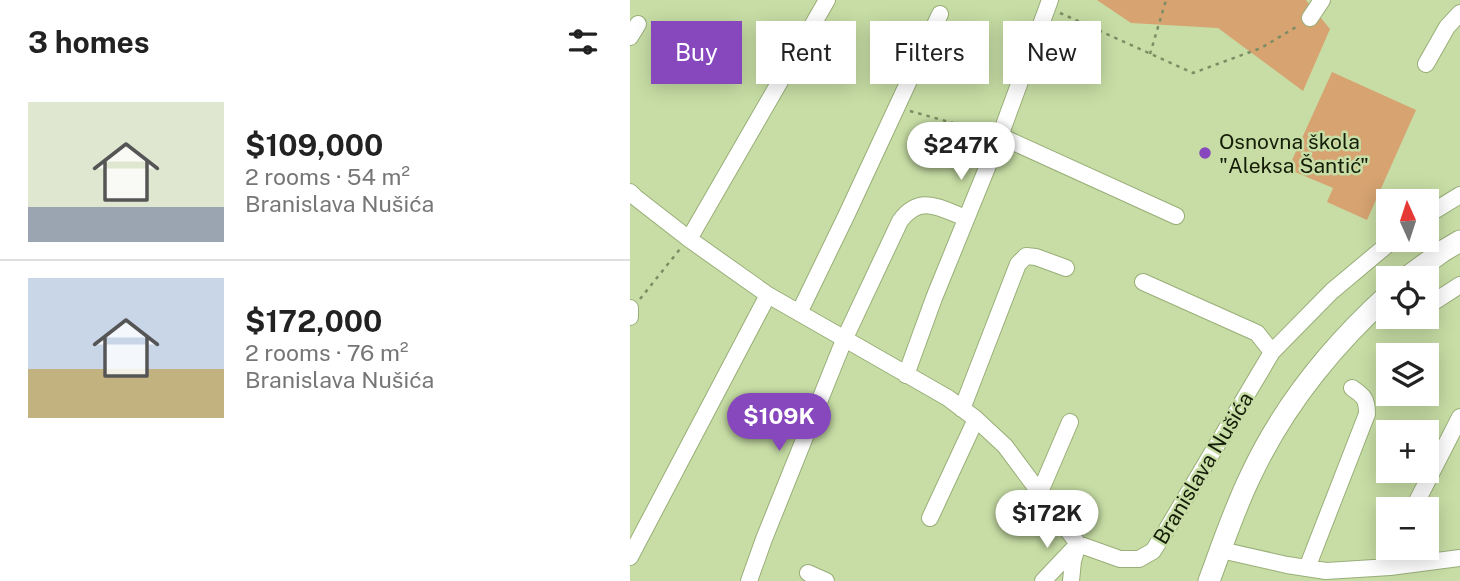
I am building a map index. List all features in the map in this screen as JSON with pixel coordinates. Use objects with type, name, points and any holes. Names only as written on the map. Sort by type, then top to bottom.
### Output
[{"type":"main road","points":[[1422,266],[1460,241]]},
{"type":"main road","points":[[1209,581],[1250,477],[1275,432],[1332,352],[1376,310]]},
{"type":"street","points":[[689,239],[827,0]]},
{"type":"street","points":[[1310,18],[1322,0]]},
{"type":"street","points":[[906,375],[1049,4]]},
{"type":"street","points":[[1426,64],[1447,27],[1460,13]]},
{"type":"street","points":[[799,313],[940,14]]},
{"type":"street","points":[[1000,136],[1176,216]]},
{"type":"street","points":[[1439,208],[1460,195]]},
{"type":"street","points":[[632,198],[768,295],[948,398],[976,419],[1005,446],[1078,544]]},
{"type":"street","points":[[749,581],[844,340],[900,221],[908,211],[919,205],[933,205],[966,218]]},
{"type":"street","name":"Branislava Nušića","points":[[1078,544],[1120,559],[1139,559],[1153,551],[1272,352],[1332,291],[1378,252]]},
{"type":"street","points":[[962,409],[1018,264],[1026,256],[1066,268]]},
{"type":"street","points":[[1143,282],[1257,333],[1272,352]]},
{"type":"street","points":[[1439,299],[1460,285]]},
{"type":"street","points":[[630,558],[768,295]]},
{"type":"street","points":[[630,309],[630,317]]},
{"type":"street","points":[[1307,568],[1367,414],[1367,404],[1363,396],[1352,388]]},
{"type":"street","points":[[1419,497],[1460,417]]},
{"type":"street","points":[[930,518],[976,419]]},
{"type":"street","points":[[1040,492],[1070,422]]},
{"type":"street","points":[[1049,579],[1078,544]]},
{"type":"street","points":[[1071,581],[1078,544]]},
{"type":"street","points":[[1221,550],[1325,571],[1390,567],[1460,558]]},
{"type":"street","points":[[1390,567],[1392,560]]},
{"type":"street","points":[[808,573],[826,581]]},
{"type":"path","points":[[1150,54],[1166,0]]},
{"type":"path","points":[[1049,4],[1193,73],[1261,48],[1310,18]]},
{"type":"path","points":[[897,107],[1000,136]]},
{"type":"path","points":[[630,309],[689,239]]},
{"type":"shaded area","points":[[1097,0],[1306,0],[1330,29],[1303,91],[1218,28],[1131,23]]},
{"type":"shaded area","points":[[1332,72],[1416,110],[1381,189],[1376,189],[1376,200],[1367,220],[1327,202],[1333,188],[1288,169]]},
{"type":"place","name":"Osnovna škola \"Aleksa Šantić\"","points":[[1205,153]]}]
